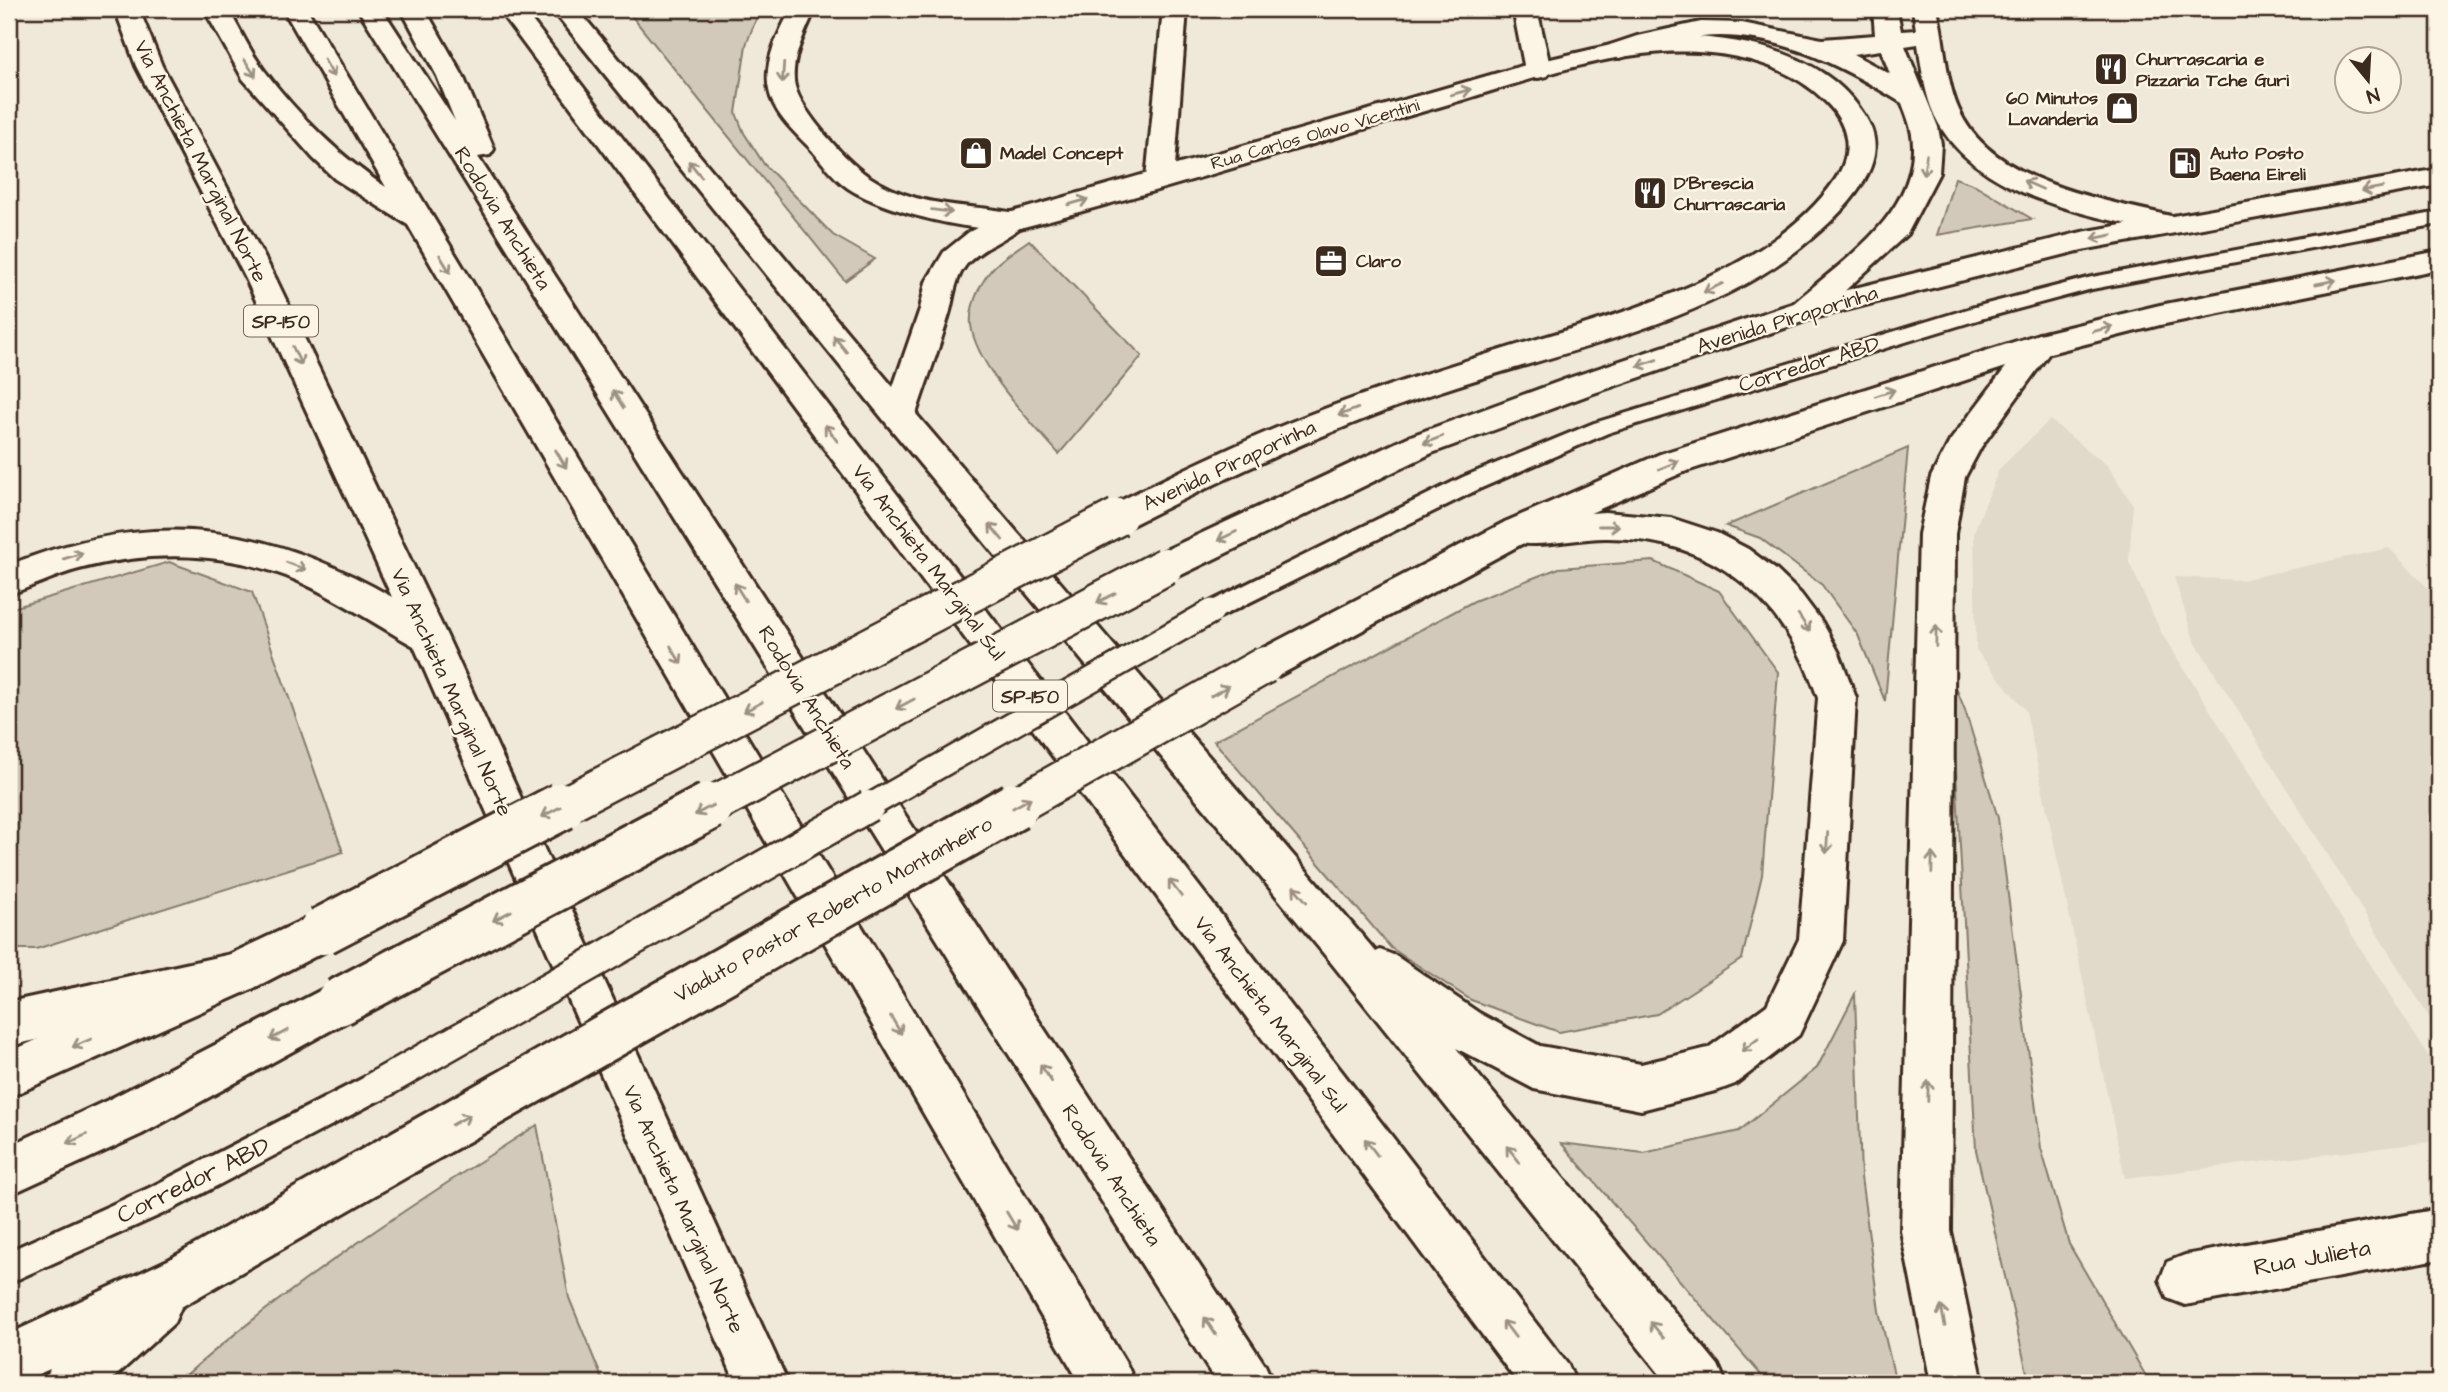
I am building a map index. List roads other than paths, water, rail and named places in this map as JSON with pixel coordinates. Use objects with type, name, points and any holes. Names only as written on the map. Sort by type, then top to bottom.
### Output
[{"type":"main road","name":"Via Anchieta Marginal Norte","points":[[127,9],[149,66],[261,279],[428,636],[762,1383]]},
{"type":"main road","points":[[216,9],[252,73],[323,152],[345,173],[419,221]]},
{"type":"main road","points":[[295,9],[1109,1383]]},
{"type":"main road","name":"Rodovia Anchieta","points":[[370,9],[1015,1024],[1247,1383]]},
{"type":"main road","points":[[413,9],[450,76],[514,235]]},
{"type":"main road","name":"Via Anchieta Marginal Sul","points":[[510,9],[1550,1383]]},
{"type":"main road","points":[[564,9],[899,416],[1343,946],[1700,1383]]},
{"type":"main road","points":[[803,9],[782,64],[782,90],[794,115],[856,181],[880,195],[928,210],[1012,221]]},
{"type":"main road","points":[[1160,179],[1175,9]]},
{"type":"main road","points":[[1525,9],[1538,70]]},
{"type":"main road","points":[[1506,361],[1805,310],[1898,228],[1925,173],[1927,144],[1924,127],[1889,39],[1885,9]]},
{"type":"main road","points":[[1928,22],[1944,107],[1965,143],[1983,157],[2043,190],[2093,207],[2169,224]]},
{"type":"main road","name":"Rua Carlos Olavo Vicentini","points":[[1012,221],[1672,34],[1713,29],[1745,31],[1816,46],[1850,47],[1889,39],[1928,22]]},
{"type":"main road","name":"Rua Carlos Olavo Vicentini","points":[[1619,50],[1680,44],[1711,45],[1759,55],[1810,74],[1823,84],[1856,122],[1861,133],[1860,156],[1855,170],[1830,203],[1772,254]]},
{"type":"main road","points":[[1816,46],[1866,70],[1913,99]]},
{"type":"main road","name":"Avenida Piraporinha","points":[[9,1171],[125,1117],[1166,566],[1420,445],[1580,386],[1805,310],[2082,241],[2439,177]]},
{"type":"main road","points":[[899,416],[935,309],[941,282],[955,259],[979,238],[1012,221]]},
{"type":"main road","name":"Avenida Piraporinha","points":[[236,974],[1118,517],[1232,461],[1317,423],[1402,393],[1666,308],[1747,271],[1772,254]]},
{"type":"main road","points":[[1517,531],[1672,463],[2039,345],[2160,315],[2439,260]]},
{"type":"main road","points":[[1957,1383],[1926,1231],[1937,534],[1948,477],[1967,441],[2039,345]]},
{"type":"main road","points":[[1343,946],[1463,1028],[1534,1067],[1641,1087],[1719,1068],[1783,1020],[1821,941],[1837,698],[1828,665],[1799,615],[1751,569],[1724,551],[1695,538],[1636,526],[1517,531]]},
{"type":"main road","name":"Viaduto Pastor Roberto Montanheiro","points":[[186,1278],[1265,665],[1517,531]]},
{"type":"main road","points":[[9,580],[83,553],[125,545],[175,541],[222,546],[294,564],[428,636]]},
{"type":"main road","points":[[9,1024],[236,974]]},
{"type":"main road","points":[[9,1075],[236,974]]},
{"type":"main road","name":"Rua Julieta","points":[[2185,1280],[2439,1234]]},
{"type":"main road","points":[[9,1361],[186,1278]]},
{"type":"main road","points":[[70,1383],[186,1278]]},
{"type":"lane","name":"Corredor ABD","points":[[9,1267],[160,1199],[375,1087],[1212,611],[1471,483],[1601,428],[1978,313],[2092,283],[2439,218]]},
{"type":"place","name":"Churrascaria e Pizzaria Tche Guri","points":[[2111,69]]},
{"type":"place","name":"60 Minutos Lavanderia","points":[[2122,108]]},
{"type":"place","name":"Madel Concept","points":[[976,153]]},
{"type":"place","name":"Auto Posto Baena Eireli","points":[[2185,163]]},
{"type":"place","name":"D’Brescia Churrascaria","points":[[1650,193]]},
{"type":"place","name":"Claro","points":[[1331,261]]}]
